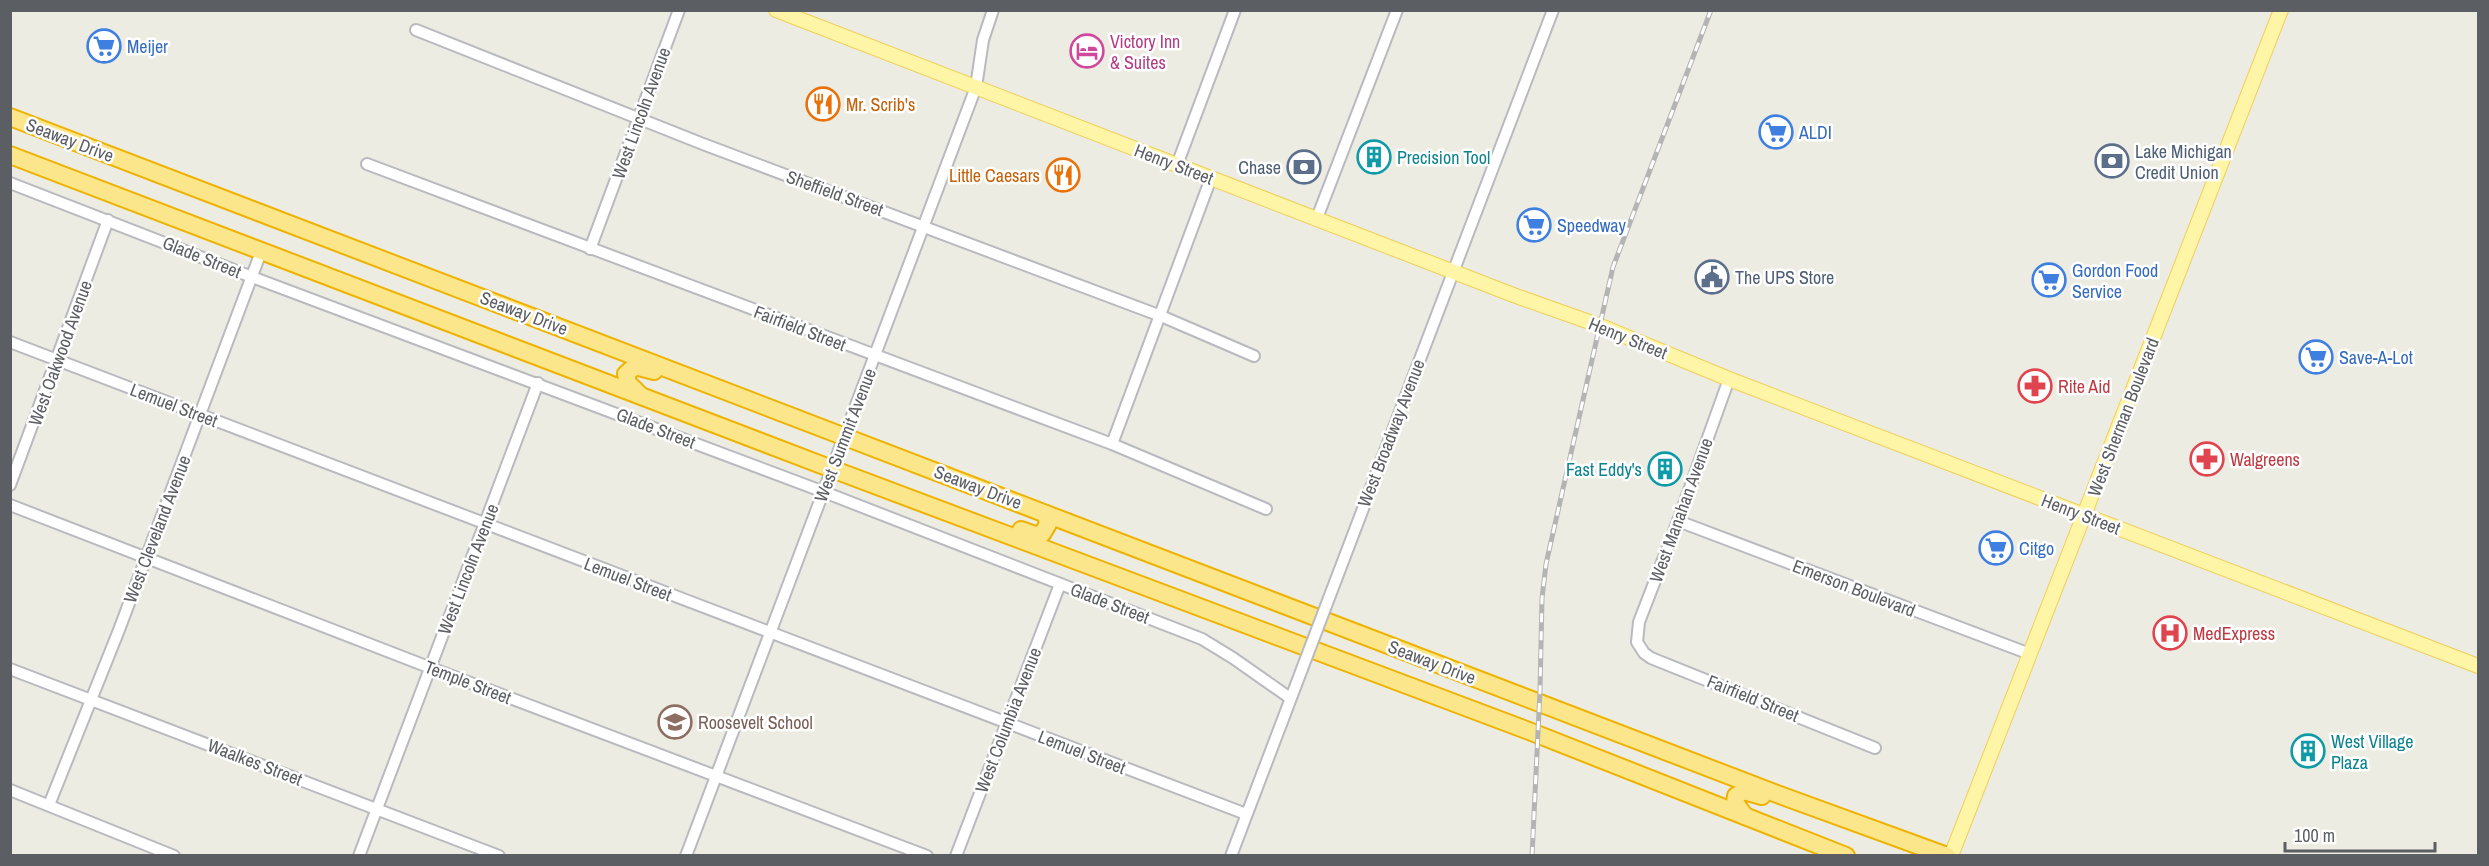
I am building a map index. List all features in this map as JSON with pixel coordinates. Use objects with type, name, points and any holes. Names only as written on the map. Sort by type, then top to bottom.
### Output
[{"type":"highway","name":"Seaway Drive","points":[[10,117],[846,435],[1768,791],[1949,855]]},
{"type":"highway","name":"Seaway Drive","points":[[10,155],[261,252],[833,465],[1551,739],[1846,855]]},
{"type":"highway","points":[[639,394],[626,380],[626,374],[635,366],[657,372],[787,422],[814,424]]},
{"type":"highway","points":[[833,465],[1035,535],[1042,534],[1046,529],[1046,514]]},
{"type":"highway","points":[[1745,816],[1735,803],[1737,796],[1744,791],[1906,849],[1927,849]]},
{"type":"main road","name":"Henry Street","points":[[776,10],[2478,666]]},
{"type":"main road","name":"West Sherman Boulevard","points":[[1949,855],[2085,516],[2281,10]]},
{"type":"street","name":"West Lincoln Avenue","points":[[590,249],[679,10]]},
{"type":"street","name":"West Summit Avenue","points":[[686,855],[976,87],[981,47],[993,10]]},
{"type":"street","points":[[1177,165],[1235,10]]},
{"type":"street","points":[[1317,218],[1397,10]]},
{"type":"street","name":"West Broadway Avenue","points":[[1231,855],[1553,10]]},
{"type":"street","name":"Sheffield Street","points":[[416,30],[640,117],[703,144],[1161,315],[1254,356]]},
{"type":"street","name":"Fairfield Street","points":[[367,164],[1112,444],[1266,509]]},
{"type":"street","points":[[1112,444],[1211,178]]},
{"type":"street","name":"Glade Street","points":[[10,183],[252,277],[824,492],[1202,639],[1290,698]]},
{"type":"street","name":"West Oakwood Avenue","points":[[10,485],[108,220]]},
{"type":"street","name":"West Cleveland Avenue","points":[[49,805],[92,701],[261,252]]},
{"type":"street","name":"Lemuel Street","points":[[10,342],[1246,814]]},
{"type":"street","name":"West Manahan Avenue","points":[[1637,642],[1639,622],[1729,379]]},
{"type":"street","name":"West Lincoln Avenue","points":[[360,855],[538,383]]},
{"type":"street","name":"Temple Street","points":[[10,505],[431,668],[927,855]]},
{"type":"street","name":"Emerson Boulevard","points":[[1678,521],[2030,654]]},
{"type":"street","name":"West Columbia Avenue","points":[[956,855],[1060,584]]},
{"type":"street","name":"Fairfield Street","points":[[1637,642],[1644,653],[1651,658],[1875,747]]},
{"type":"street","name":"Waalkes Street","points":[[10,669],[499,855]]},
{"type":"street","points":[[10,790],[49,805],[145,850],[174,855]]},
{"type":"railway","points":[[1532,856],[1542,598],[1546,564],[1613,267],[1711,10]]},
{"type":"place","name":"Meijer","points":[[104,46]]},
{"type":"place","name":"Victory Inn & Suites","points":[[1087,51]]},
{"type":"place","name":"Mr. Scrib's","points":[[823,104]]},
{"type":"place","name":"ALDI","points":[[1776,132]]},
{"type":"place","name":"Precision Tool","points":[[1374,157]]},
{"type":"place","name":"Lake Michigan Credit Union","points":[[2112,161]]},
{"type":"place","name":"Chase","points":[[1304,167]]},
{"type":"place","name":"Little Caesars","points":[[1063,175]]},
{"type":"place","name":"Speedway","points":[[1534,225]]},
{"type":"place","name":"The UPS Store","points":[[1712,277]]},
{"type":"place","name":"Gordon Food Service","points":[[2049,280]]},
{"type":"place","name":"Save-A-Lot","points":[[2316,357]]},
{"type":"place","name":"Rite Aid","points":[[2035,386]]},
{"type":"place","name":"Walgreens","points":[[2207,459]]},
{"type":"place","name":"Fast Eddy's","points":[[1665,469]]},
{"type":"place","name":"Citgo","points":[[1996,548]]},
{"type":"place","name":"MedExpress","points":[[2170,633]]},
{"type":"place","name":"Roosevelt School","points":[[675,722]]},
{"type":"place","name":"West Village Plaza","points":[[2308,751]]}]
